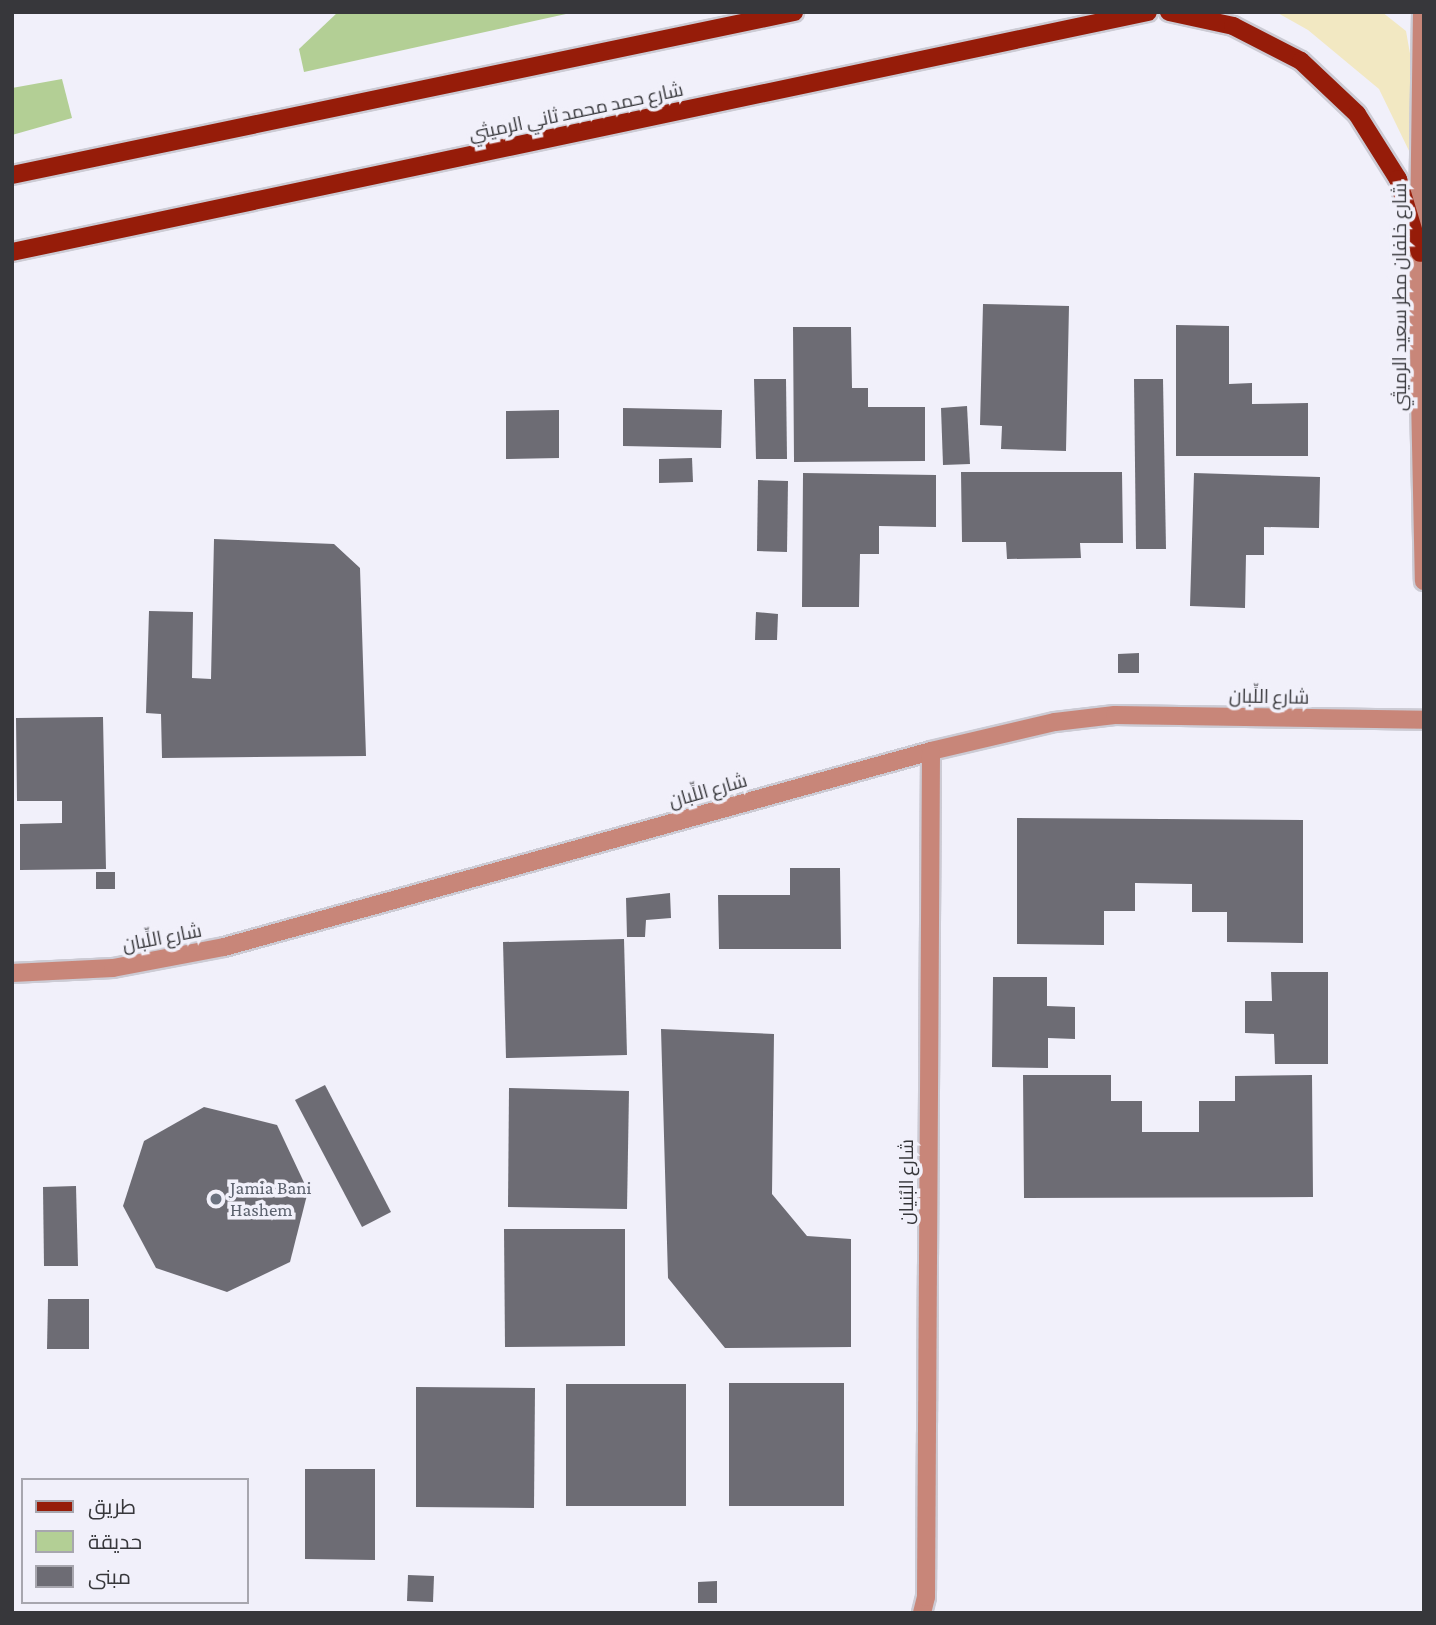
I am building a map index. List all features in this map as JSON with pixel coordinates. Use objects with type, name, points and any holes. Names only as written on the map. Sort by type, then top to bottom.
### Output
[{"type":"main road","points":[[12,175],[794,12]]},
{"type":"main road","name":"شارع حمد محمد ثاني الرميثي","points":[[12,252],[1148,12]]},
{"type":"main road","points":[[1169,12],[1233,26],[1301,61],[1357,114],[1398,179],[1420,253]]},
{"type":"street","name":"شارع خلفان مطر سعيد الرميثي","points":[[1422,12],[1418,301],[1424,582]]},
{"type":"street","name":"شارع اللِّبان","points":[[12,973],[113,968],[224,947],[931,751],[1055,722],[1115,715],[1424,720]]},
{"type":"street","name":"شارع البُنيان","points":[[922,1613],[926,1583],[931,751]]},
{"type":"green space","points":[[338,12],[575,12],[304,72],[299,49]]},
{"type":"green space","points":[[62,79],[72,118],[12,135],[12,88]]},
{"type":"sand","points":[[1276,12],[1382,12],[1406,31],[1412,65],[1412,157],[1379,89],[1308,30]]},
{"type":"building","points":[[983,304],[1069,306],[1066,451],[1001,449],[1002,426],[980,425]]},
{"type":"building","points":[[1176,325],[1229,326],[1229,384],[1252,383],[1252,404],[1308,403],[1308,456],[1176,456]]},
{"type":"building","points":[[793,327],[851,327],[852,388],[868,388],[868,407],[925,407],[925,461],[794,462]]},
{"type":"building","points":[[754,379],[786,379],[787,459],[756,459]]},
{"type":"building","points":[[1134,379],[1163,379],[1166,549],[1136,549]]},
{"type":"building","points":[[967,406],[970,464],[943,465],[941,408]]},
{"type":"building","points":[[623,408],[722,410],[721,448],[623,446]]},
{"type":"building","points":[[559,410],[559,458],[506,459],[506,411]]},
{"type":"building","points":[[692,458],[693,482],[659,483],[659,459]]},
{"type":"building","points":[[961,472],[1122,472],[1123,543],[1080,543],[1081,558],[1007,559],[1006,542],[962,542]]},
{"type":"building","points":[[803,473],[936,475],[936,527],[879,526],[879,554],[860,554],[859,607],[802,607]]},
{"type":"building","points":[[1194,473],[1320,477],[1319,528],[1264,527],[1264,555],[1246,555],[1245,608],[1190,606]]},
{"type":"building","points":[[758,480],[788,481],[787,552],[757,551]]},
{"type":"building","points":[[214,539],[334,544],[360,568],[366,756],[162,758],[161,714],[146,713],[149,611],[193,612],[192,678],[211,679]]},
{"type":"building","points":[[756,612],[778,614],[777,640],[755,640]]},
{"type":"building","points":[[1139,653],[1139,673],[1118,673],[1118,654]]},
{"type":"building","points":[[103,717],[106,869],[20,870],[20,824],[62,823],[62,801],[17,801],[16,718]]},
{"type":"building","points":[[1017,818],[1303,820],[1303,943],[1227,942],[1227,912],[1192,912],[1192,884],[1135,883],[1135,911],[1104,911],[1104,945],[1017,944]]},
{"type":"building","points":[[790,868],[840,868],[841,949],[719,949],[718,895],[790,895]]},
{"type":"building","points":[[96,872],[115,872],[115,889],[96,889]]},
{"type":"building","points":[[670,893],[671,918],[646,920],[645,937],[627,937],[626,898]]},
{"type":"building","points":[[624,939],[627,1055],[506,1058],[503,942]]},
{"type":"building","points":[[1271,972],[1328,972],[1328,1064],[1275,1064],[1274,1034],[1245,1033],[1245,1001],[1272,1001]]},
{"type":"building","points":[[993,977],[1047,977],[1047,1006],[1075,1007],[1075,1039],[1048,1038],[1048,1068],[992,1067]]},
{"type":"building","points":[[661,1029],[774,1034],[772,1194],[807,1236],[851,1239],[851,1347],[725,1348],[668,1278]]},
{"type":"building","points":[[1023,1075],[1111,1075],[1111,1101],[1142,1101],[1142,1132],[1199,1132],[1199,1101],[1235,1101],[1235,1076],[1312,1075],[1313,1197],[1024,1198]]},
{"type":"building","points":[[325,1085],[391,1212],[362,1227],[295,1100]]},
{"type":"building","points":[[509,1088],[629,1091],[627,1209],[508,1207]]},
{"type":"building","name":"Jamia Bani Hashem","points":[[204,1107],[277,1125],[308,1191],[290,1262],[227,1292],[156,1268],[123,1206],[144,1141]]},
{"type":"building","points":[[76,1186],[78,1266],[44,1266],[43,1187]]},
{"type":"building","points":[[504,1229],[625,1229],[625,1346],[505,1347]]},
{"type":"building","points":[[48,1299],[89,1299],[89,1349],[47,1349]]},
{"type":"building","points":[[729,1383],[844,1383],[844,1506],[729,1506]]},
{"type":"building","points":[[566,1384],[686,1384],[686,1506],[566,1506]]},
{"type":"building","points":[[416,1387],[535,1388],[534,1508],[416,1507]]},
{"type":"building","points":[[305,1469],[375,1469],[375,1560],[305,1559]]},
{"type":"building","points":[[408,1575],[434,1576],[433,1602],[407,1601]]},
{"type":"building","points":[[717,1581],[717,1603],[698,1603],[698,1582]]},
{"type":"place","name":"Jamia Bani Hashem","points":[[216,1199]]}]
